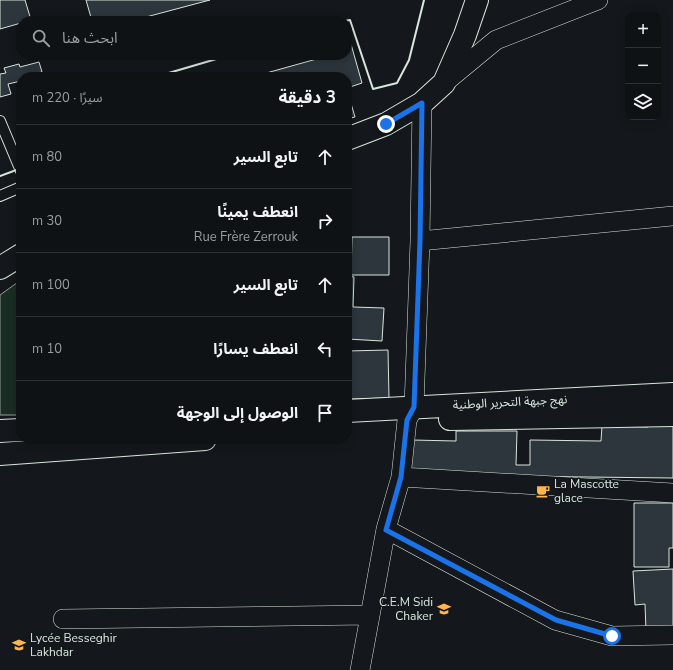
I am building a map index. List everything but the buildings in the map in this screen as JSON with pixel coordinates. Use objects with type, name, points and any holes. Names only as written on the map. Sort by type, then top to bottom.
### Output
[{"type":"main road","points":[[352,136],[386,124],[422,103],[444,83],[465,35],[477,0]]},
{"type":"main road","points":[[0,268],[16,258]]},
{"type":"main road","name":"نهج جبهة التحرير الوطنية","points":[[352,425],[411,413],[673,394]]},
{"type":"main road","name":"نهج جبهة التحرير الوطنية","points":[[352,411],[673,415]]},
{"type":"main road","points":[[0,431],[16,430]]},
{"type":"main road","points":[[0,454],[137,444]]},
{"type":"street","points":[[444,83],[496,40],[598,0]]},
{"type":"street","points":[[360,670],[386,530],[401,477],[411,413],[420,241],[422,103]]},
{"type":"street","points":[[420,241],[673,216]]},
{"type":"street","points":[[401,477],[673,493]]},
{"type":"street","points":[[386,530],[556,620],[612,636],[673,635]]},
{"type":"street","points":[[63,619],[370,615]]},
{"type":"lane","points":[[0,121],[16,159]]},
{"type":"lane","points":[[0,196],[16,189]]},
{"type":"green space","points":[[16,284],[16,415],[0,415],[0,295]]},
{"type":"wall","points":[[352,26],[373,89],[397,83],[409,60],[424,0]]},
{"type":"wall","points":[[172,72],[213,60]]},
{"type":"wall","points":[[0,176],[16,170]]},
{"type":"place","name":"La Mascotte glace","points":[[543,491]]},
{"type":"place","name":"C.E.M Sidi Chaker","points":[[444,609]]},
{"type":"place","name":"Lycée Besseghir Lakhdar","points":[[19,645]]},
{"type":"route","points":[[386,124],[422,103],[420,241],[414,407],[407,420],[401,477],[386,530],[556,620],[612,636]]}]
